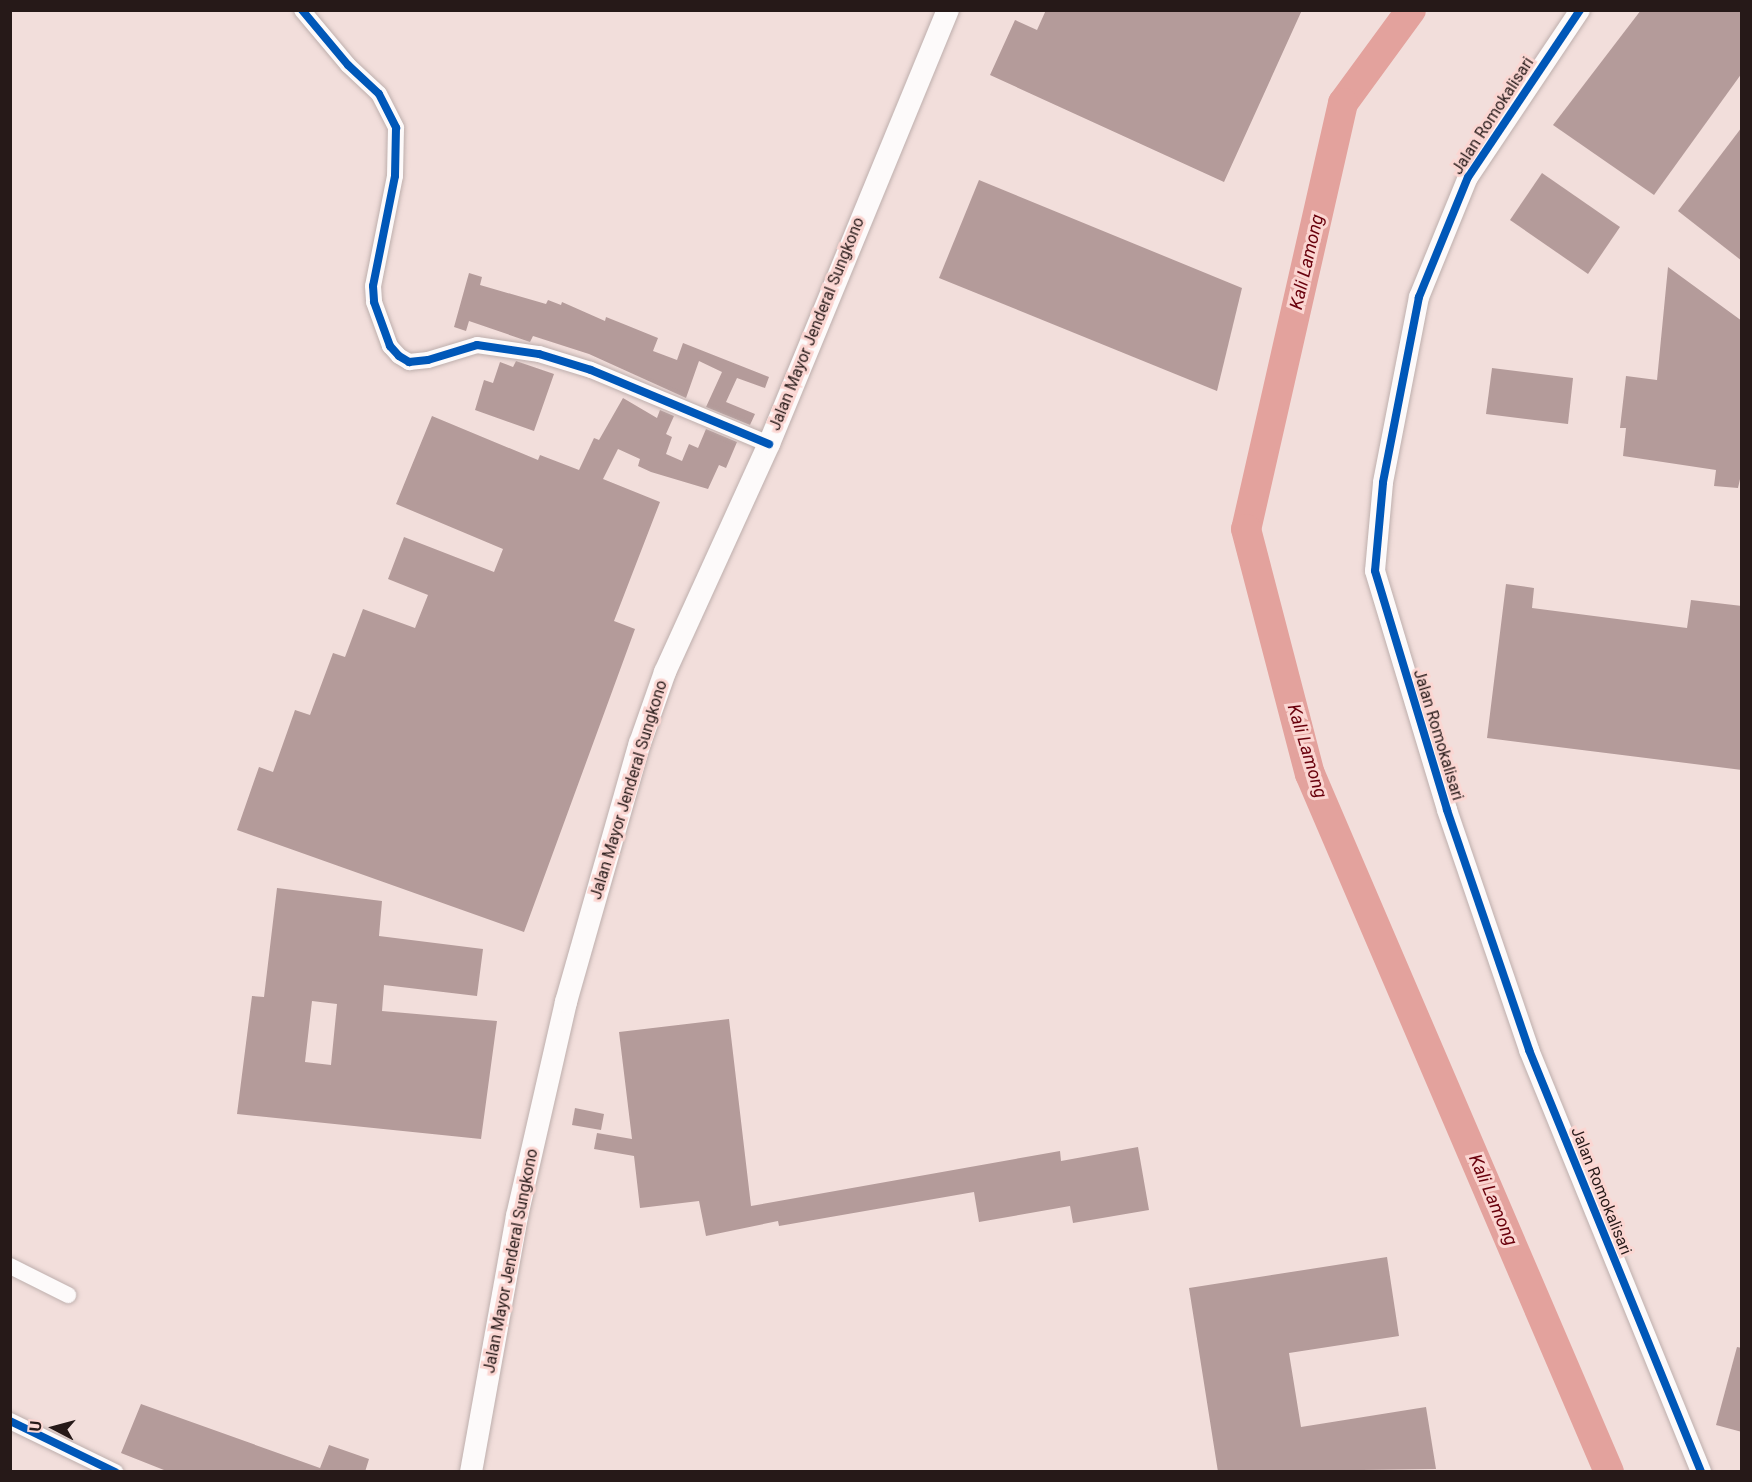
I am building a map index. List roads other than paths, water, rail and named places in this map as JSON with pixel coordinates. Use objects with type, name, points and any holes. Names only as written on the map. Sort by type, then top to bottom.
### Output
[{"type":"main road","name":"Jalan Mayor Jenderal Sungkono","points":[[471,1472],[517,1216],[566,1002],[588,922],[665,672],[769,444],[948,10]]},
{"type":"street","points":[[302,10],[379,94],[396,128],[395,176],[373,286],[374,302],[390,346],[399,356],[409,362],[428,360],[459,348],[486,345],[539,354],[591,370],[769,444]]},
{"type":"street","name":"Jalan Romokalisari","points":[[1580,10],[1468,177],[1419,297],[1383,483],[1375,571],[1447,810],[1529,1050],[1701,1472]]},
{"type":"street","points":[[10,1266],[68,1295]]},
{"type":"street","points":[[10,1421],[116,1472]]},
{"type":"waterway","name":"Kali Lamong","points":[[1411,10],[1343,103],[1246,529],[1310,774],[1609,1472]]}]
